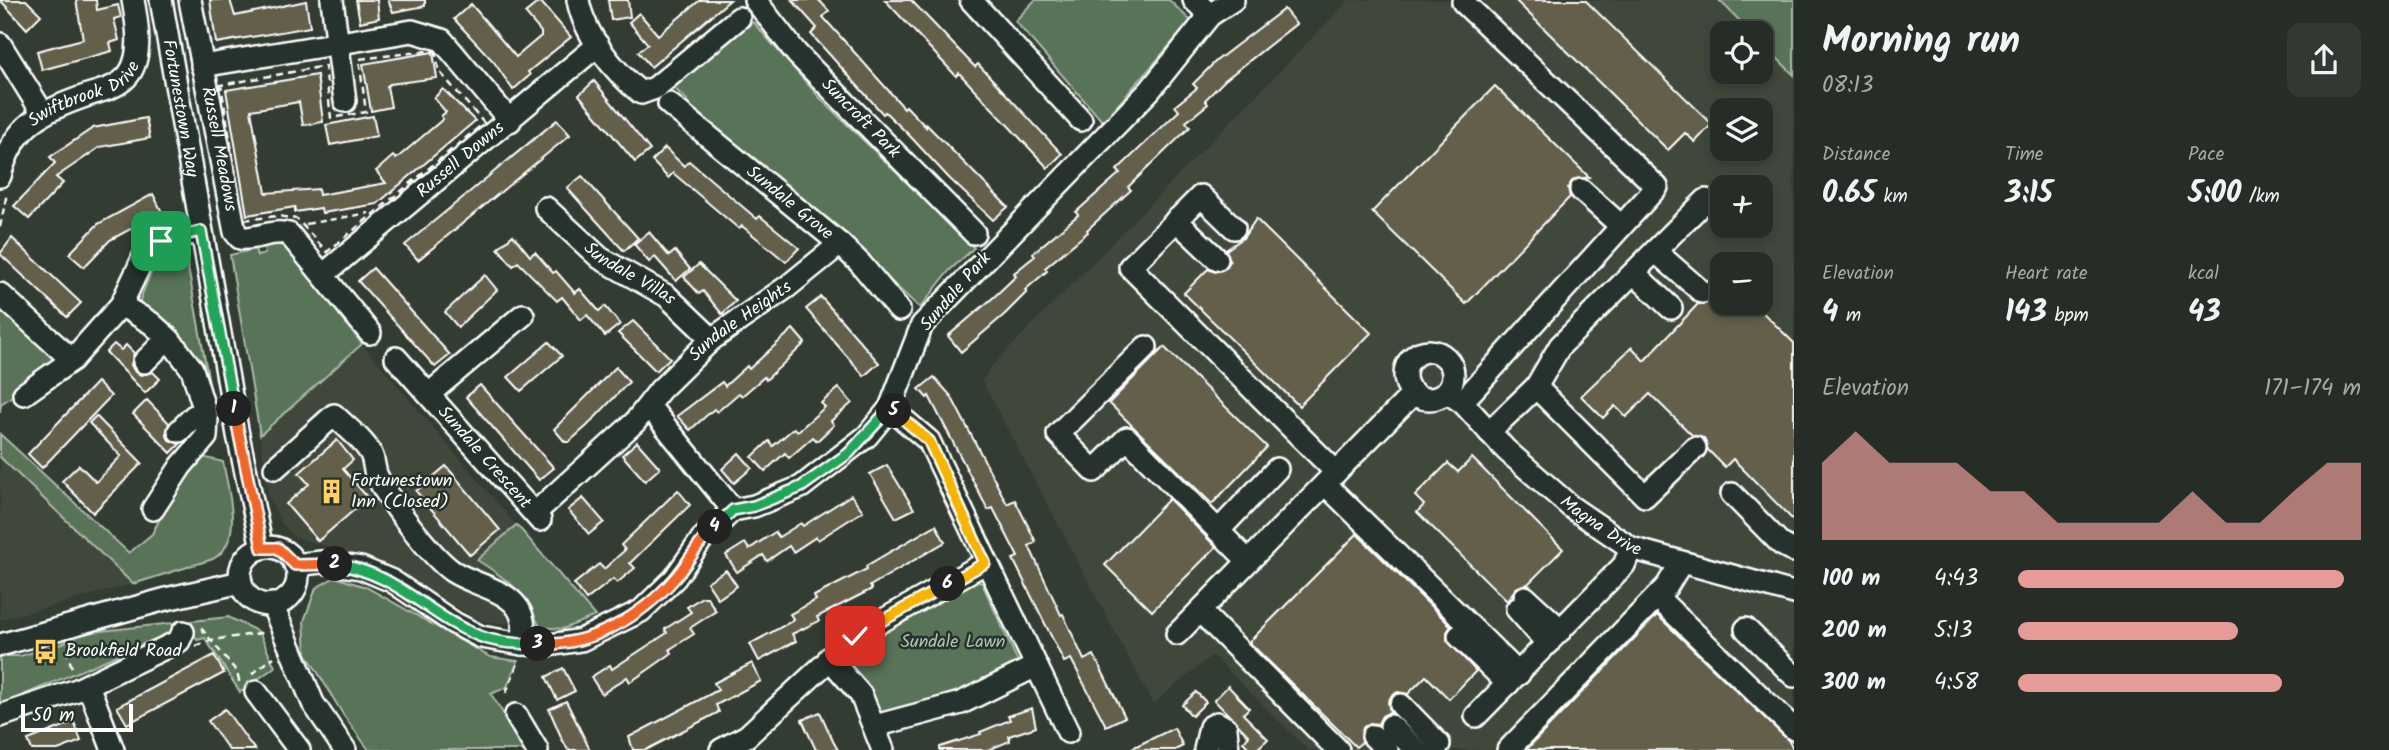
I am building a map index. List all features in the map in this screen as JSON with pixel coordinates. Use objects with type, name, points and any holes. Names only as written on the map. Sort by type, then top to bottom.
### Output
[{"type":"street","name":"Swiftbrook Drive","points":[[5,181],[18,139],[42,112],[111,88],[130,73],[137,45],[133,0]]},
{"type":"street","name":"Fortunestown Way","points":[[161,0],[201,231],[262,548]]},
{"type":"street","name":"Russell Meadows","points":[[190,0],[235,232],[240,238],[247,239],[279,231],[289,234],[324,274]]},
{"type":"street","points":[[332,0],[345,101]]},
{"type":"street","points":[[578,0],[580,13],[598,45],[641,93],[655,88],[739,18]]},
{"type":"street","name":"Suncroft Park","points":[[755,0],[797,54],[974,233]]},
{"type":"street","points":[[971,0],[1081,120]]},
{"type":"street","points":[[1194,0],[1210,15]]},
{"type":"street","name":"Sundale Park","points":[[295,565],[321,562],[361,568],[392,581],[454,623],[481,637],[522,650],[581,640],[641,611],[675,578],[702,539],[733,510],[754,506],[801,487],[849,453],[890,408],[922,325],[1150,90],[1210,15],[1233,0]]},
{"type":"street","points":[[1454,397],[1449,362],[1436,352],[1428,351],[1413,357],[1405,371],[1408,387],[1413,393],[1426,399],[1454,397],[1657,187],[1463,2]]},
{"type":"street","name":"Russell Meadows","points":[[202,66],[412,31],[430,34],[442,40],[510,121]]},
{"type":"street","points":[[0,44],[42,112]]},
{"type":"street","name":"Russell Downs","points":[[324,274],[598,45]]},
{"type":"street","name":"Sundale Grove","points":[[669,104],[840,244],[900,310]]},
{"type":"street","points":[[1581,190],[1621,226]]},
{"type":"street","points":[[1234,228],[1201,196],[1130,267],[1331,478],[1513,679]]},
{"type":"street","points":[[1489,432],[1536,387],[1560,346],[1706,200]]},
{"type":"street","name":"Sundale Villas","points":[[546,208],[600,258],[667,296],[712,338]]},
{"type":"street","points":[[1176,220],[1217,259]]},
{"type":"street","points":[[24,394],[72,360],[121,305],[146,252],[161,241],[201,231]]},
{"type":"street","name":"Sundale Heights","points":[[538,516],[635,422],[660,390],[712,338],[787,287],[840,244]]},
{"type":"street","points":[[1655,251],[1702,292]]},
{"type":"street","points":[[1634,272],[1671,308]]},
{"type":"street","points":[[324,274],[370,333]]},
{"type":"street","points":[[0,294],[72,360]]},
{"type":"street","points":[[121,305],[160,331],[192,369],[207,418],[206,437],[181,466],[153,509]]},
{"type":"street","name":"Sundale Crescent","points":[[429,394],[523,315]]},
{"type":"street","points":[[1146,347],[1058,434],[1094,471],[1127,438],[1248,561]]},
{"type":"street","name":"Sundale Crescent","points":[[396,358],[474,448],[538,516]]},
{"type":"street","points":[[1536,387],[1645,496],[1695,449]]},
{"type":"street","points":[[1177,634],[1413,393]]},
{"type":"street","name":"Magna Drive","points":[[1454,397],[1571,507],[1631,548],[1794,593]]},
{"type":"street","points":[[649,406],[733,510]]},
{"type":"street","points":[[890,408],[929,441],[1068,732]]},
{"type":"street","points":[[275,468],[334,415],[371,453],[377,475],[400,514],[452,571],[495,589],[513,601],[522,619],[522,650]]},
{"type":"street","points":[[1218,531],[1278,469]]},
{"type":"street","points":[[1732,495],[1781,544],[1794,551]]},
{"type":"street","points":[[262,548],[278,548],[295,565],[298,574],[293,591],[280,602],[272,604],[252,599],[241,582],[242,565],[247,557],[262,548]]},
{"type":"street","points":[[1476,716],[1624,565],[1631,548]]},
{"type":"street","points":[[721,750],[747,736],[855,636],[985,563]]},
{"type":"street","points":[[1508,750],[1657,597],[1675,577],[1681,563]]},
{"type":"street","points":[[0,645],[166,599],[241,582]]},
{"type":"street","points":[[1657,597],[1790,718]]},
{"type":"street","points":[[1521,603],[1554,637]]},
{"type":"street","points":[[272,604],[313,702],[345,750]]},
{"type":"street","points":[[1200,611],[1338,750]]},
{"type":"street","points":[[1746,629],[1794,676]]},
{"type":"street","points":[[0,716],[179,641],[189,633]]},
{"type":"street","points":[[1459,636],[1513,679]]},
{"type":"street","points":[[829,658],[861,695],[883,750]]},
{"type":"street","points":[[874,726],[961,703],[1036,666]]},
{"type":"street","points":[[81,681],[113,750]]},
{"type":"street","points":[[248,688],[299,750]]},
{"type":"street","points":[[1401,705],[1440,744],[1433,750]]},
{"type":"street","points":[[516,715],[537,750]]},
{"type":"street","points":[[1205,750],[1210,727],[1217,723],[1226,728],[1227,750]]},
{"type":"street","points":[[1384,737],[1416,750]]},
{"type":"path","points":[[435,50],[439,71],[484,123],[327,252],[304,225],[287,216],[243,220],[236,194],[221,85],[324,66],[331,118],[366,112],[359,59],[435,50]]},
{"type":"path","points":[[0,227],[5,181]]},
{"type":"path","points":[[304,225],[375,212]]},
{"type":"path","points":[[189,633],[212,640]]},
{"type":"path","points":[[189,633],[212,640],[262,633]]},
{"type":"path","points":[[66,649],[81,681]]},
{"type":"path","points":[[506,694],[522,650]]},
{"type":"path","points":[[248,688],[274,657]]},
{"type":"shaded area","points":[[1349,0],[1794,0],[1794,750],[1308,750],[1212,655],[1153,704],[982,381],[989,369]]},
{"type":"shaded area","points":[[362,344],[516,525],[477,560],[512,583],[528,600],[540,627],[480,621],[363,557],[294,537],[282,524],[268,495],[260,435]]},
{"type":"shaded area","points":[[0,457],[133,584],[0,620]]},
{"type":"green space","points":[[1035,0],[1169,0],[1191,21],[1103,122],[1015,21]]},
{"type":"green space","points":[[1719,0],[1794,0],[1794,75],[1773,54],[1773,21],[1740,21]]},
{"type":"green space","points":[[753,22],[820,98],[974,248],[949,271],[920,308],[829,224],[687,108],[687,100],[673,87]]},
{"type":"green space","points":[[276,244],[291,253],[362,344],[260,435],[230,255],[255,249],[257,256],[265,254],[264,247]]},
{"type":"green space","points":[[180,251],[184,253],[187,262],[209,382],[202,379],[139,303],[158,264],[164,258]]},
{"type":"green space","points":[[0,307],[56,359],[43,374],[1,404],[0,412]]},
{"type":"green space","points":[[0,434],[129,553],[152,534],[177,485],[203,457],[223,462],[232,514],[229,540],[223,551],[213,559],[133,584],[0,457]]},
{"type":"green space","points":[[516,525],[595,616],[563,629],[540,627],[528,604],[515,588],[477,560]]},
{"type":"green space","points":[[335,577],[366,587],[490,657],[518,661],[507,687],[491,694],[526,750],[369,750],[344,716],[306,653],[304,621],[316,588]]},
{"type":"green space","name":"Sundale Lawn","points":[[969,578],[982,583],[1019,664],[980,683],[891,715],[882,715],[846,656],[889,624]]},
{"type":"green space","points":[[228,617],[259,632],[275,667],[240,692],[205,638],[197,640],[188,625],[0,705],[0,656],[20,656],[61,644],[83,633]]},
{"type":"building","points":[[0,0],[26,0],[41,15],[27,29]]},
{"type":"building","points":[[76,0],[96,0],[97,10],[118,5],[121,17],[114,19],[119,40],[110,43],[112,51],[42,70],[37,51],[83,39]]},
{"type":"building","points":[[210,0],[230,0],[235,16],[306,1],[310,27],[216,43]]},
{"type":"building","points":[[356,0],[377,0],[379,18],[360,22]]},
{"type":"building","points":[[388,0],[425,0],[425,6],[393,12]]},
{"type":"building","points":[[608,0],[628,0],[630,17],[611,20]]},
{"type":"building","points":[[700,0],[730,0],[651,67],[638,52],[648,44],[629,22],[639,13],[658,35]]},
{"type":"building","points":[[792,0],[819,0],[829,11],[823,17],[904,108],[906,106],[926,127],[926,124],[1008,207],[993,220],[949,178],[908,134],[885,112],[883,114],[811,34],[817,28]]},
{"type":"building","points":[[885,0],[911,0],[975,67],[978,64],[1062,154],[1048,168],[959,73],[956,76]]},
{"type":"building","points":[[1515,0],[1585,0],[1710,122],[1710,126],[1695,142],[1685,133],[1668,150]]},
{"type":"building","points":[[540,1],[571,37],[528,72],[530,75],[513,90],[494,62],[454,19],[471,4],[516,57],[541,36],[541,32],[525,13]]},
{"type":"building","points":[[1284,9],[1296,24],[1225,80],[1205,100],[1208,104],[1186,122],[1190,127],[1128,187],[1131,190],[1087,230],[1088,232],[1045,268],[1047,271],[1025,290],[1027,292],[1005,314],[961,352],[948,336],[995,296],[1016,276],[1014,273],[1035,256],[1033,253],[1078,215],[1076,212],[1120,173],[1117,170],[1179,111],[1175,106],[1197,88],[1193,84],[1216,61]]},
{"type":"building","points":[[433,52],[437,78],[390,84],[387,86],[391,107],[371,111],[363,64]]},
{"type":"building","points":[[317,75],[323,122],[303,125],[299,102],[251,110],[266,193],[318,189],[319,195],[386,183],[376,171],[393,156],[396,159],[443,119],[441,116],[446,112],[434,98],[443,89],[475,121],[377,204],[322,213],[321,208],[295,212],[295,207],[247,215],[226,90]]},
{"type":"building","points":[[594,81],[650,150],[635,162],[579,95]]},
{"type":"building","points":[[1495,86],[1589,177],[1572,181],[1568,188],[1570,197],[1466,304],[1372,212]]},
{"type":"building","points":[[373,116],[377,136],[330,145],[326,125]]},
{"type":"building","points":[[146,118],[150,138],[100,147],[56,177],[63,183],[29,219],[14,206],[55,163],[50,157],[93,128]]},
{"type":"building","points":[[557,120],[570,135],[418,260],[405,245]]},
{"type":"building","points":[[665,148],[684,166],[689,161],[757,219],[760,216],[799,248],[786,262],[742,226],[739,229],[673,173],[668,178],[652,161]]},
{"type":"building","points":[[582,176],[638,238],[624,251],[567,188]]},
{"type":"building","points":[[153,194],[162,212],[110,240],[84,267],[69,254],[98,224]]},
{"type":"building","points":[[1256,219],[1371,333],[1299,406],[1184,293],[1208,269],[1215,272],[1226,268],[1230,261],[1226,250],[1243,238]]},
{"type":"building","points":[[649,232],[669,256],[675,251],[690,269],[676,281],[655,257],[649,262],[634,244]]},
{"type":"building","points":[[513,235],[530,256],[535,252],[575,293],[580,289],[599,311],[605,306],[620,324],[605,336],[587,315],[581,320],[562,297],[557,301],[518,262],[513,266],[498,248]]},
{"type":"building","points":[[12,238],[81,303],[67,317],[0,254]]},
{"type":"building","points":[[699,264],[736,301],[722,314],[703,291],[699,294],[684,277]]},
{"type":"building","points":[[373,268],[450,355],[435,367],[358,281]]},
{"type":"building","points":[[485,275],[497,290],[458,327],[445,312]]},
{"type":"building","points":[[821,297],[879,363],[864,376],[806,309]]},
{"type":"building","points":[[1710,301],[1710,315],[1765,315],[1794,343],[1794,521],[1733,459],[1725,467],[1708,450],[1704,438],[1692,435],[1650,394],[1626,417],[1615,406],[1603,418],[1581,396],[1632,347],[1644,361],[1698,304]]},
{"type":"building","points":[[633,321],[670,358],[656,371],[618,333]]},
{"type":"building","points":[[793,329],[805,343],[766,380],[764,377],[742,396],[739,393],[717,412],[714,409],[690,430],[677,416],[722,382],[725,386],[747,366],[749,369]]},
{"type":"building","points":[[549,342],[562,356],[521,391],[508,377]]},
{"type":"building","points":[[114,344],[121,350],[126,345],[134,353],[131,365],[135,372],[141,375],[153,372],[160,379],[145,393],[106,352]]},
{"type":"building","points":[[1164,347],[1267,447],[1212,504],[1109,403]]},
{"type":"building","points":[[616,367],[629,382],[587,426],[569,442],[565,442],[554,429]]},
{"type":"building","points":[[934,377],[951,396],[1007,504],[1015,500],[1036,542],[1029,546],[1061,615],[1063,614],[1084,660],[1094,655],[1125,717],[1106,726],[1071,659],[1064,662],[1013,559],[1018,557],[993,508],[988,510],[929,396],[927,398],[919,389]]},
{"type":"building","points":[[97,382],[111,396],[42,468],[28,454]]},
{"type":"building","points":[[480,385],[554,468],[539,480],[466,397]]},
{"type":"building","points":[[839,388],[852,403],[831,421],[834,425],[817,441],[813,437],[789,458],[785,453],[765,471],[752,457],[769,441],[773,446],[794,428],[798,431],[825,407],[821,403]]},
{"type":"building","points":[[147,400],[169,423],[166,434],[169,440],[180,444],[171,453],[133,414]]},
{"type":"building","points":[[96,416],[142,463],[93,513],[62,481],[79,465],[96,482],[121,456],[89,423]]},
{"type":"building","name":"Fortunestown Inn (Closed)","points":[[337,440],[353,460],[343,469],[368,498],[318,541],[286,504],[309,484],[299,473]]},
{"type":"building","points":[[637,442],[660,468],[645,481],[622,455]]},
{"type":"building","points":[[739,453],[752,468],[734,483],[722,469]]},
{"type":"building","points":[[1472,458],[1563,549],[1528,584],[1516,588],[1507,601],[1417,512],[1424,505],[1415,496],[1448,463],[1458,472]]},
{"type":"building","points":[[887,465],[914,509],[896,518],[870,474]]},
{"type":"building","points":[[446,466],[500,530],[470,555],[416,491]]},
{"type":"building","points":[[678,490],[690,505],[630,563],[635,568],[617,583],[613,579],[586,600],[574,584],[599,564],[604,569],[625,550],[621,545]]},
{"type":"building","points":[[851,495],[863,511],[818,540],[816,537],[793,552],[789,546],[767,561],[763,555],[737,572],[726,555],[745,543],[749,549],[775,532],[779,537],[801,523],[803,526]]},
{"type":"building","points":[[583,498],[604,522],[589,534],[568,510]]},
{"type":"building","points":[[1169,499],[1216,547],[1152,611],[1105,565]]},
{"type":"building","points":[[936,525],[945,542],[870,586],[872,589],[817,617],[819,621],[792,634],[796,641],[759,661],[750,644],[794,620],[790,614],[816,600],[814,596],[867,569],[866,566]]},
{"type":"building","points":[[1357,534],[1451,626],[1447,632],[1447,640],[1476,671],[1449,699],[1426,676],[1408,694],[1398,692],[1392,695],[1388,702],[1390,712],[1382,716],[1378,724],[1370,723],[1363,727],[1362,742],[1356,747],[1249,642]]},
{"type":"building","points":[[726,570],[737,586],[718,599],[707,582]]},
{"type":"building","points":[[702,597],[707,597],[716,611],[690,628],[694,634],[670,649],[672,653],[630,682],[627,677],[602,694],[591,677],[610,665],[612,669],[667,633],[665,629],[691,612],[687,607]]},
{"type":"building","points":[[1657,615],[1788,740],[1794,750],[1526,750]]},
{"type":"building","points":[[214,655],[224,673],[127,724],[117,707]]},
{"type":"building","points":[[752,663],[761,681],[716,705],[719,712],[646,750],[633,750],[629,737],[718,690],[714,683]]},
{"type":"building","points":[[563,668],[575,691],[557,700],[546,677]]},
{"type":"building","points":[[1228,686],[1249,708],[1243,714],[1268,739],[1256,750],[1251,750],[1243,742],[1249,736],[1214,700]]},
{"type":"building","points":[[1196,692],[1206,702],[1192,716],[1182,705]]},
{"type":"building","points":[[566,701],[590,750],[568,750],[562,739],[549,709]]},
{"type":"building","points":[[1032,708],[1036,727],[1009,736],[1010,741],[988,750],[940,750],[940,747],[981,734],[980,732],[1010,720],[1008,716]]},
{"type":"building","points":[[225,709],[255,750],[229,750],[208,721]]},
{"type":"building","points":[[820,712],[838,750],[816,750],[802,720]]},
{"type":"building","points":[[74,722],[81,741],[58,750],[32,750],[28,740]]},
{"type":"building","points":[[1174,728],[1183,746],[1175,750],[1128,750]]},
{"type":"place","name":"Fortunestown Inn (Closed)","points":[[331,491]]},
{"type":"place","name":"Brookfield Road","points":[[45,651]]},
{"type":"route","points":[[161,241],[201,231],[238,435],[262,548],[278,548],[285,552],[295,565],[321,562],[361,568],[392,581],[454,623],[481,637],[522,644],[549,645],[581,640],[615,626],[641,611],[675,578],[702,539],[733,510],[754,506],[801,487],[849,453],[890,408],[929,441],[985,563],[855,636]]}]
